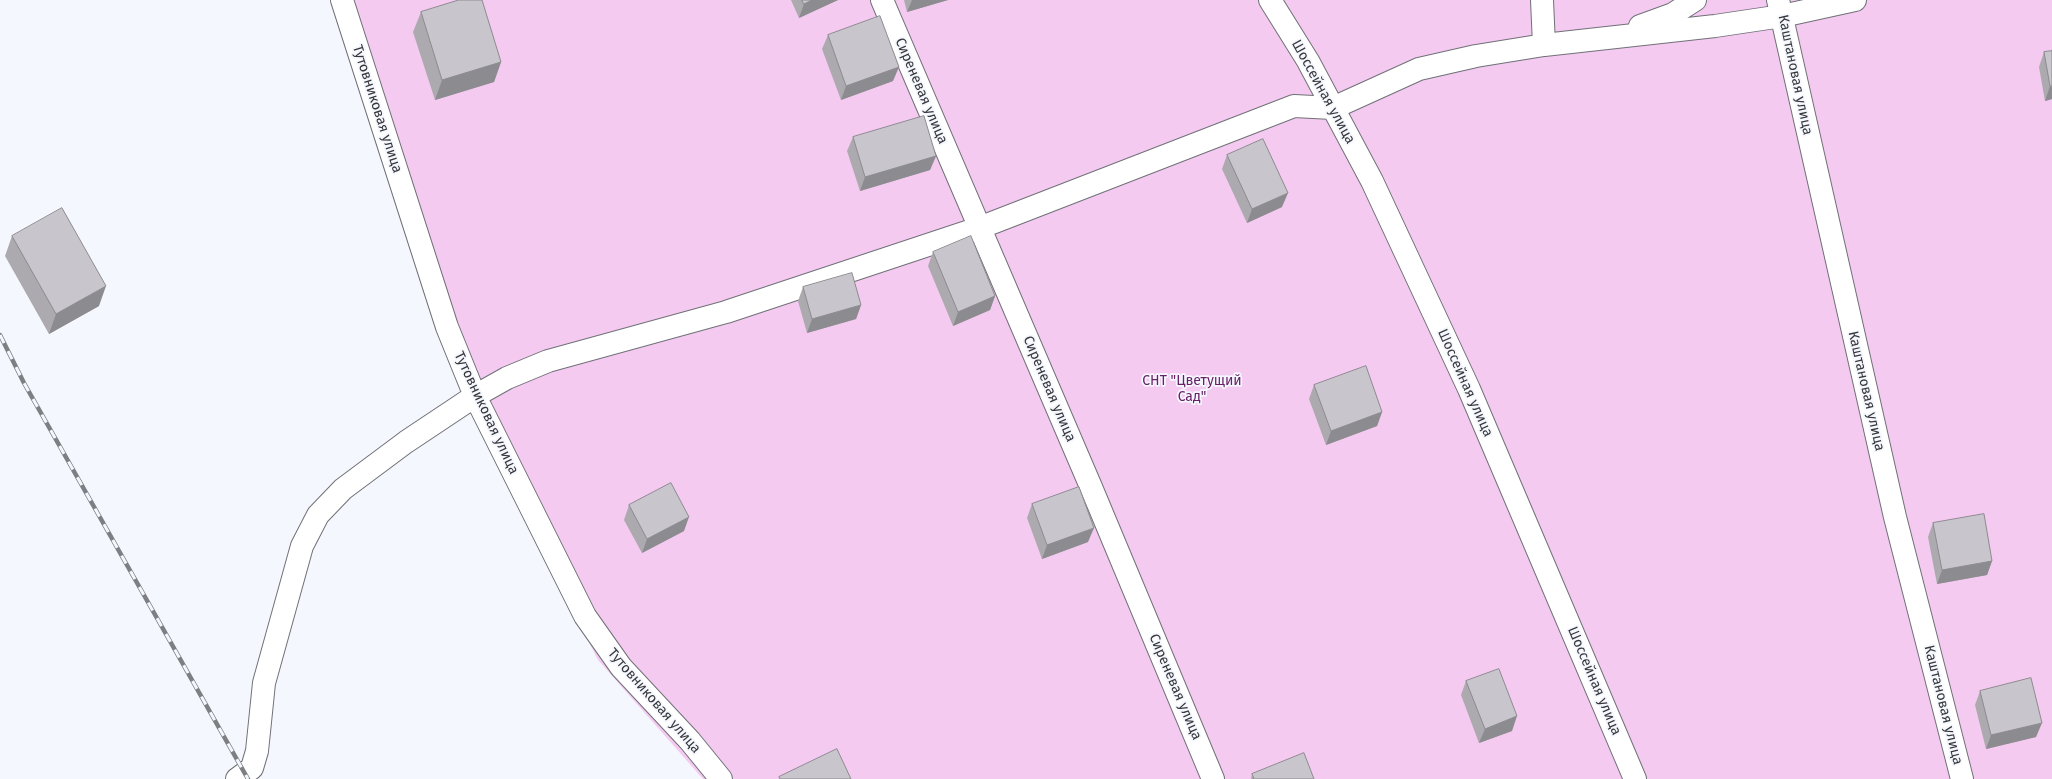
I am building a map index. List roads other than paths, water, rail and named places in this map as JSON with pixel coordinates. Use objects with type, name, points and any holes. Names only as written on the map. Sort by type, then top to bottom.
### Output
[{"type":"street","name":"Тутовниковая улица","points":[[342,0],[447,327],[475,396],[585,616],[621,667],[690,741],[721,779]]},
{"type":"street","name":"Сиреневая улица","points":[[882,0],[1094,494],[1213,779]]},
{"type":"street","name":"Шоссейная улица","points":[[1270,0],[1308,61],[1372,182],[1469,389],[1635,779]]},
{"type":"street","points":[[1542,0],[1544,45]]},
{"type":"street","points":[[1613,36],[1673,14],[1695,0]]},
{"type":"street","points":[[237,779],[252,768],[257,751],[264,683],[271,656],[302,546],[318,514],[343,489],[406,442],[475,396],[507,378],[548,361],[726,312],[979,228],[1294,106],[1333,108],[1419,69],[1476,56],[1544,45],[1613,36],[1715,26],[1780,8],[1855,0]]},
{"type":"street","name":"Каштановая улица","points":[[1780,8],[1895,517],[1962,779]]},
{"type":"railway","points":[[0,335],[24,383],[248,779]]},
{"type":"park label","name":"СНТ \"Цветущий Сад\"","points":[[1192,390]]}]
